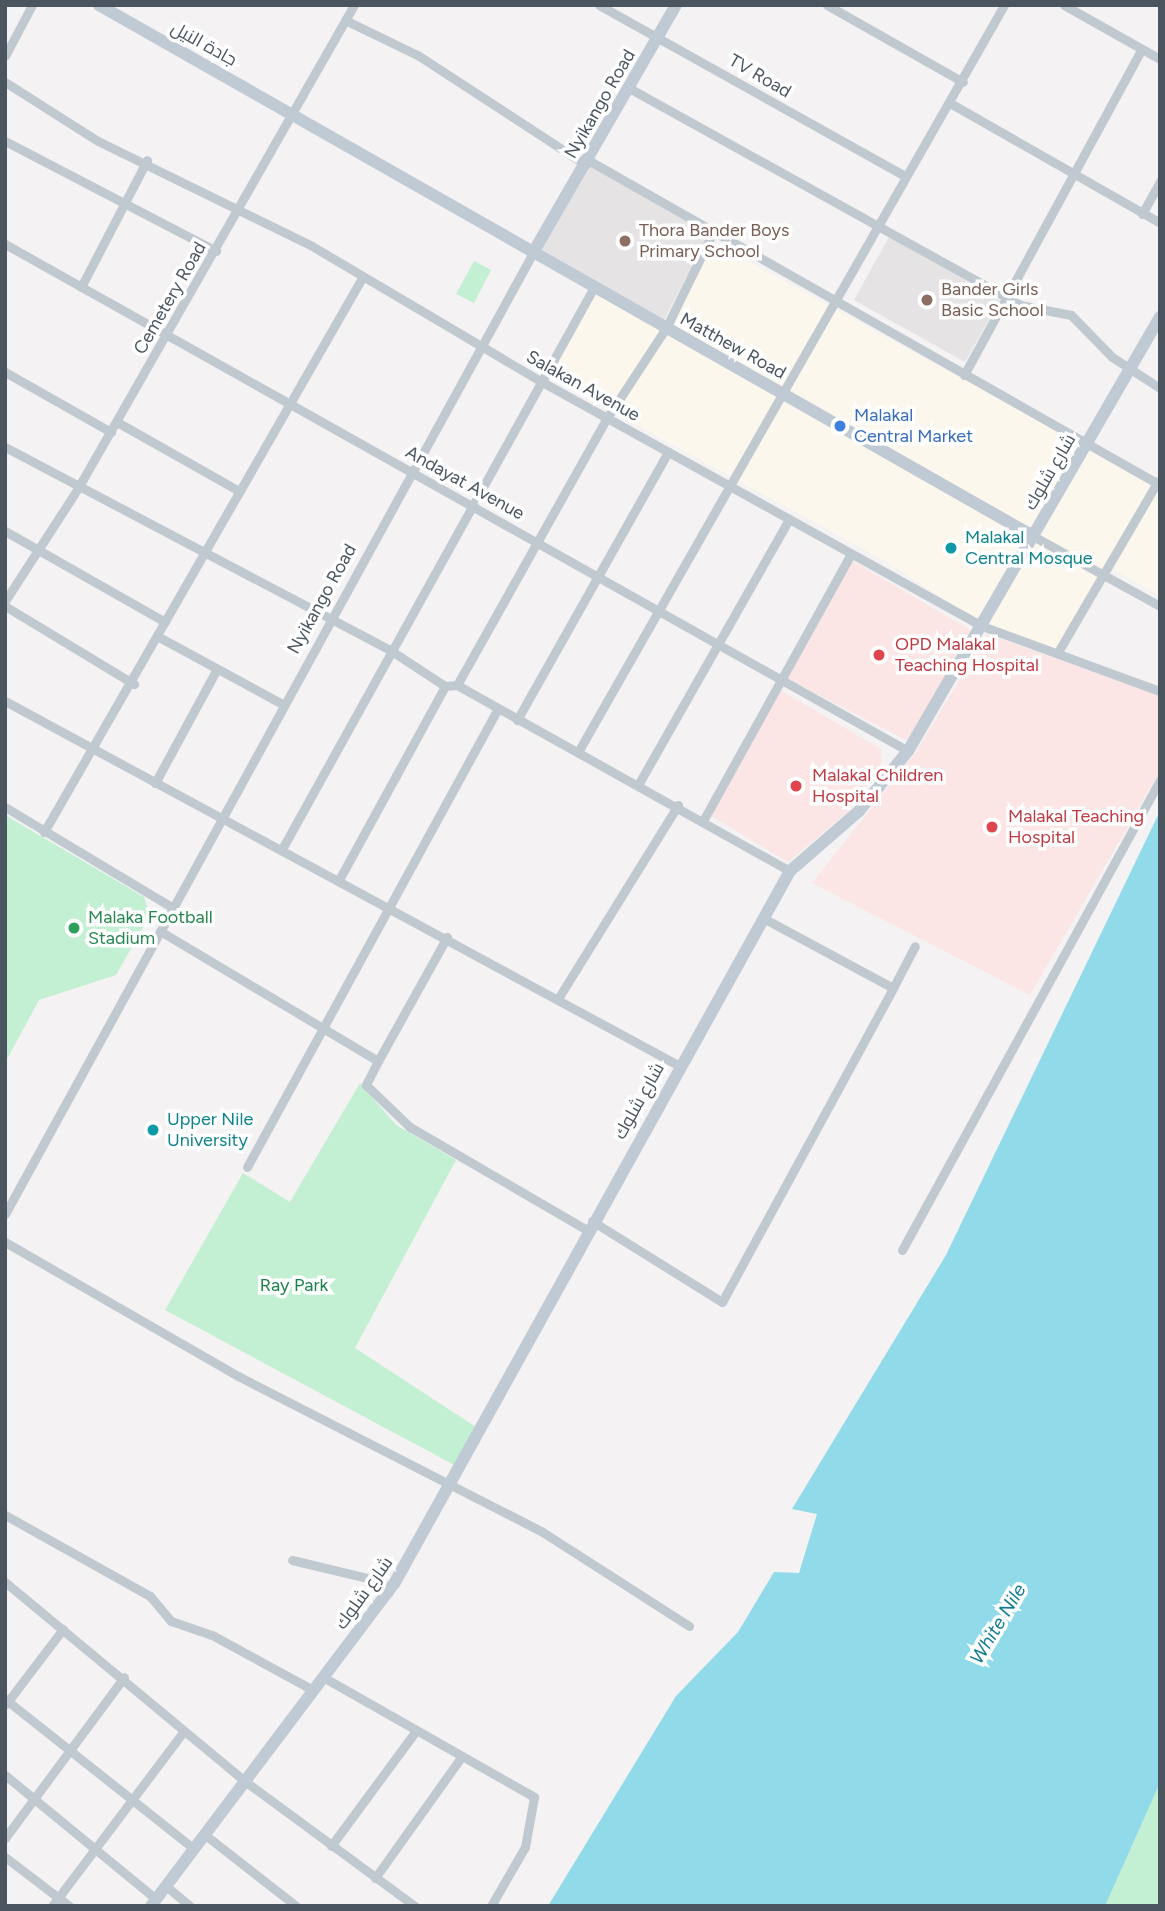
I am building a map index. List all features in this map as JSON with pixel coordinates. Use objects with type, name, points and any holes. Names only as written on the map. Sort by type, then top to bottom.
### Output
[{"type":"street","points":[[5,55],[32,5]]},
{"type":"street","name":"جادة النيل","points":[[99,5],[292,114]]},
{"type":"street","name":"TV Road","points":[[599,5],[659,35],[905,176]]},
{"type":"street","name":"Nyikango Road","points":[[5,1214],[282,704],[534,251],[676,5]]},
{"type":"street","points":[[827,5],[962,82]]},
{"type":"street","points":[[578,752],[782,392],[837,304],[905,176],[950,103],[1004,5]]},
{"type":"street","points":[[1064,5],[1160,59]]},
{"type":"street","name":"Cemetery Road","points":[[5,604],[78,488],[238,214],[351,6]]},
{"type":"street","points":[[345,20],[419,56],[587,162],[714,230],[837,304],[1086,445],[1159,483],[1058,652]]},
{"type":"street","points":[[964,375],[1076,175],[1142,49]]},
{"type":"street","name":"Salakan Avenue","points":[[5,82],[98,141],[148,160],[238,214],[312,246],[362,278],[544,383],[730,485],[850,556],[982,626],[1160,691]]},
{"type":"street","points":[[629,88],[1009,296],[1043,313],[1071,315],[1129,370],[1160,388]]},
{"type":"street","points":[[950,103],[1160,223]]},
{"type":"street","name":"Matthew Road","points":[[292,114],[1160,606]]},
{"type":"street","points":[[5,141],[126,201],[216,251]]},
{"type":"street","points":[[81,287],[148,160]]},
{"type":"street","points":[[1142,214],[1160,181]]},
{"type":"street","points":[[457,685],[607,418],[666,328],[714,230]]},
{"type":"street","name":"Andayat Avenue","points":[[5,244],[908,751]]},
{"type":"street","points":[[44,832],[134,684],[157,636],[362,278]]},
{"type":"street","points":[[282,849],[477,507],[594,287]]},
{"type":"street","name":"شارع شلوك","points":[[153,1902],[389,1592],[450,1488],[678,1065],[765,919],[790,871],[859,811],[908,751],[1160,317]]},
{"type":"street","points":[[5,372],[111,432]]},
{"type":"street","points":[[117,422],[239,491]]},
{"type":"street","points":[[5,447],[329,622],[393,652],[445,686],[457,685],[496,712],[517,720],[704,819],[790,871]]},
{"type":"street","points":[[517,720],[595,573],[668,452]]},
{"type":"street","points":[[638,785],[715,645],[789,519]]},
{"type":"street","points":[[5,531],[165,622]]},
{"type":"street","points":[[704,819],[850,556]]},
{"type":"street","points":[[5,604],[134,684]]},
{"type":"street","points":[[157,636],[282,704]]},
{"type":"street","points":[[155,783],[218,669]]},
{"type":"street","points":[[340,878],[445,686]]},
{"type":"street","points":[[5,702],[221,818],[340,878],[678,1065]]},
{"type":"street","points":[[247,1167],[393,907],[496,712]]},
{"type":"street","points":[[902,1250],[1160,780]]},
{"type":"street","points":[[559,998],[678,805]]},
{"type":"street","points":[[5,807],[173,908]]},
{"type":"street","points":[[765,919],[892,988]]},
{"type":"street","points":[[160,931],[322,1031],[378,1060]]},
{"type":"street","points":[[447,937],[366,1085],[410,1127],[590,1225],[722,1302],[915,946]]},
{"type":"street","points":[[5,1242],[450,1488],[541,1531],[689,1626]]},
{"type":"street","points":[[5,1515],[150,1596],[171,1621],[212,1635],[313,1690]]},
{"type":"street","points":[[292,1560],[367,1578],[389,1592]]},
{"type":"street","points":[[5,1582],[124,1677],[246,1782],[415,1906]]},
{"type":"street","points":[[64,1629],[6,1702],[194,1849]]},
{"type":"street","points":[[5,1838],[124,1677]]},
{"type":"street","points":[[323,1677],[460,1759],[534,1797],[525,1847],[491,1906]]},
{"type":"street","points":[[55,1902],[184,1731]]},
{"type":"street","points":[[331,1846],[415,1732]]},
{"type":"street","points":[[375,1878],[460,1759]]},
{"type":"street","points":[[5,1775],[95,1849],[153,1902]]},
{"type":"street","points":[[205,1834],[296,1906]]},
{"type":"street","points":[[5,1857],[55,1902],[69,1906]]},
{"type":"street","points":[[166,1886],[190,1906]]},
{"type":"shaded area","name":"Thora Bander Boys Primary School","points":[[589,165],[709,233],[664,320],[541,249]]},
{"type":"shaded area","name":"Bander Girls Basic School","points":[[889,237],[1000,300],[965,362],[854,300]]},
{"type":"shaded area","name":"Malakal Central Market","points":[[713,242],[1160,488],[1160,596],[1109,567],[1059,650],[978,621],[885,561],[551,378],[593,293],[662,328]]},
{"type":"shaded area","name":"OPD Malakal Teaching Hospital","points":[[851,560],[972,631],[908,741],[786,678]]},
{"type":"shaded area","name":"Malakal Teaching Hospital","points":[[987,634],[1160,696],[1160,771],[1030,995],[812,883],[916,752]]},
{"type":"shaded area","name":"Malakal Children Hospital","points":[[780,690],[881,749],[882,762],[850,810],[788,862],[710,815]]},
{"type":"green space","points":[[474,261],[491,270],[474,303],[456,294]]},
{"type":"green space","name":"Malaka Football Stadium","points":[[5,815],[144,897],[150,915],[116,975],[39,1000],[5,1063]]},
{"type":"green space","name":"Ray Park","points":[[360,1083],[396,1125],[456,1160],[355,1348],[479,1429],[458,1467],[165,1310],[243,1173],[290,1202]]},
{"type":"green space","points":[[1160,1783],[1160,1906],[1105,1906]]},
{"type":"water","name":"White Nile","points":[[1160,811],[1160,1783],[1105,1906],[548,1906],[676,1696],[738,1632],[774,1572],[799,1573],[817,1514],[792,1509],[946,1255]]},
{"type":"place","name":"Thora Bander Boys Primary School","points":[[625,241]]},
{"type":"place","name":"Bander Girls Basic School","points":[[927,300]]},
{"type":"place","name":"Malakal Central Market","points":[[840,426]]},
{"type":"place","name":"Malakal Central Mosque","points":[[951,548]]},
{"type":"place","name":"OPD Malakal Teaching Hospital","points":[[879,655]]},
{"type":"place","name":"Malakal Children Hospital","points":[[796,786]]},
{"type":"place","name":"Malakal Teaching Hospital","points":[[992,827]]},
{"type":"place","name":"Malaka Football Stadium","points":[[74,928]]},
{"type":"place","name":"Upper Nile University","points":[[153,1130]]}]
